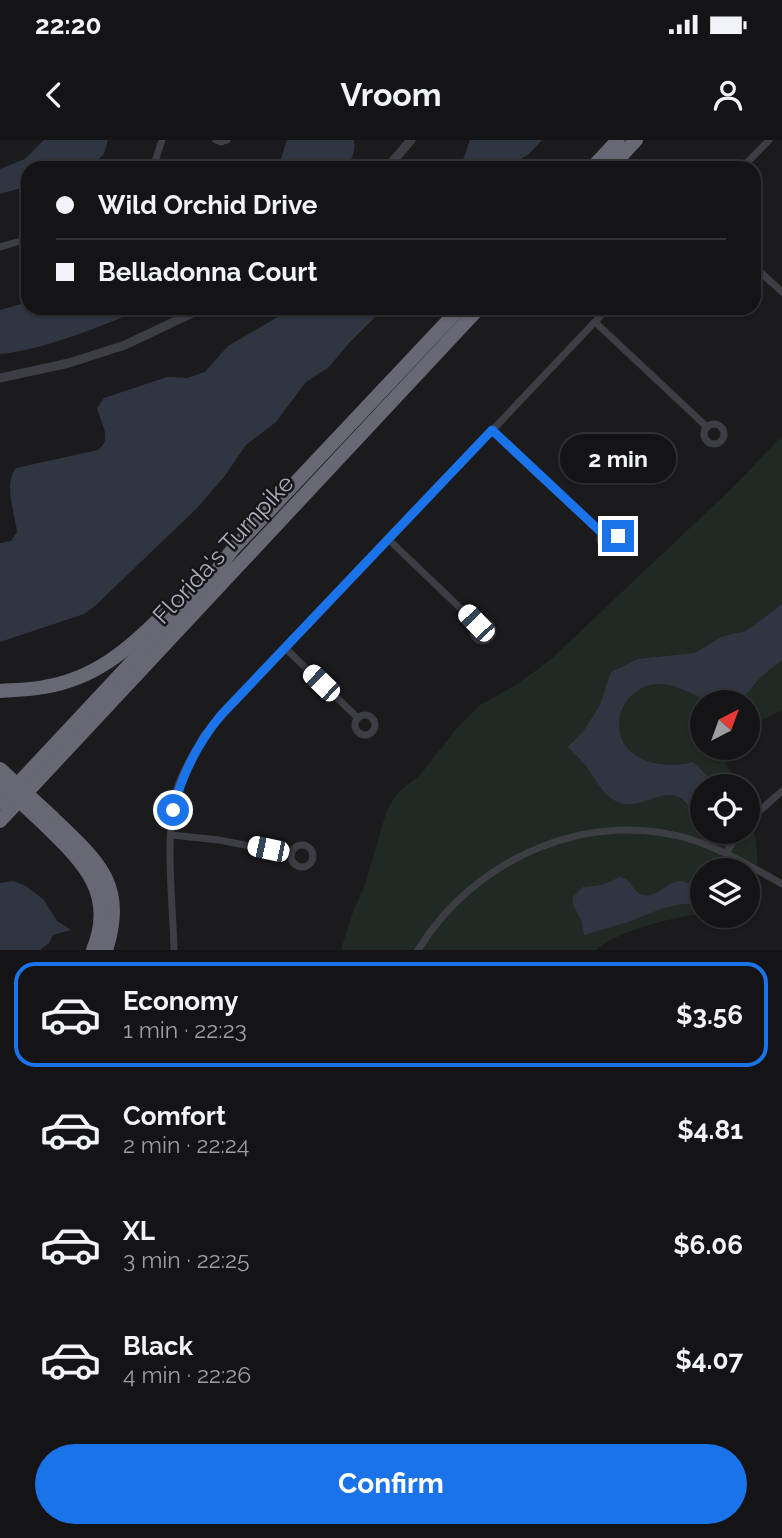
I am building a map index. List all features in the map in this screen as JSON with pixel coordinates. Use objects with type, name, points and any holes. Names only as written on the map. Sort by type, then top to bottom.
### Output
[{"type":"highway","points":[[598,161],[618,140]]},
{"type":"highway","points":[[616,161],[636,140]]},
{"type":"highway","name":"Florida's Turnpike","points":[[2,816],[233,549],[453,315]]},
{"type":"highway","name":"Florida's Turnpike","points":[[2,816],[473,315]]},
{"type":"highway","points":[[0,691],[43,688],[105,666],[137,641],[233,549]]},
{"type":"highway","points":[[0,769],[49,821],[91,874],[101,904],[102,919],[93,950]]},
{"type":"highway","points":[[0,783],[95,859],[106,877],[115,914],[106,950]]},
{"type":"street","points":[[155,161],[162,140]]},
{"type":"street","points":[[216,140],[227,140]]},
{"type":"street","points":[[749,161],[769,140]]},
{"type":"street","points":[[392,161],[408,141]]},
{"type":"street","points":[[0,247],[21,241]]},
{"type":"street","points":[[761,272],[782,292]]},
{"type":"street","points":[[0,378],[69,363],[125,345],[188,315]]},
{"type":"street","points":[[174,950],[171,835],[173,810],[179,783],[204,735],[601,315]]},
{"type":"street","points":[[595,321],[707,427]]},
{"type":"street","points":[[492,430],[602,533]]},
{"type":"street","points":[[388,539],[476,623]]},
{"type":"street","points":[[285,648],[358,718]]},
{"type":"street","points":[[760,810],[782,790]]},
{"type":"street","points":[[418,950],[443,914],[483,878],[526,852],[550,843],[616,830],[641,831],[694,840],[726,853],[782,884]]},
{"type":"street","points":[[171,835],[219,840],[291,853]]},
{"type":"street","points":[[726,853],[732,844]]},
{"type":"shaded area","points":[[782,436],[782,710],[760,722],[760,690],[690,690],[690,760],[723,760],[732,774],[690,774],[690,844],[756,844],[757,858],[690,858],[690,916],[632,931],[596,950],[341,950],[365,884],[387,810],[398,792],[420,775],[456,729],[480,705],[514,686],[549,661],[730,490]]},
{"type":"water","points":[[44,140],[108,140],[104,154],[96,161],[21,161],[21,188],[0,194],[0,169],[25,159]]},
{"type":"water","points":[[287,140],[354,140],[349,161],[280,161]]},
{"type":"water","points":[[470,140],[542,140],[518,161],[462,161]]},
{"type":"water","points":[[21,304],[21,315],[126,315],[53,343],[0,354],[0,310]]},
{"type":"water","points":[[281,315],[377,315],[329,367],[306,382],[276,422],[246,445],[224,477],[197,508],[94,607],[84,614],[0,642],[0,543],[11,541],[17,532],[10,490],[10,482],[16,468],[98,450],[105,441],[97,408],[104,398],[167,377],[187,378],[205,372],[228,346]]},
{"type":"water","points":[[782,604],[782,660],[749,690],[690,690],[690,693],[675,686],[646,686],[631,696],[622,709],[619,724],[621,737],[626,747],[635,755],[657,764],[693,762],[706,774],[690,774],[690,807],[671,795],[634,804],[624,804],[609,797],[568,747],[585,729],[600,705],[611,672],[638,659],[695,653],[721,637],[745,631]]},
{"type":"water","points":[[620,877],[627,880],[640,894],[651,895],[681,881],[690,884],[690,904],[661,909],[584,935],[573,897],[583,887],[602,885]]},
{"type":"water","points":[[13,881],[26,886],[44,900],[57,921],[71,930],[53,935],[49,943],[40,950],[0,950],[0,883]]},
{"type":"route","points":[[173,810],[179,783],[204,735],[492,430],[602,533],[609,530],[618,536]]}]
